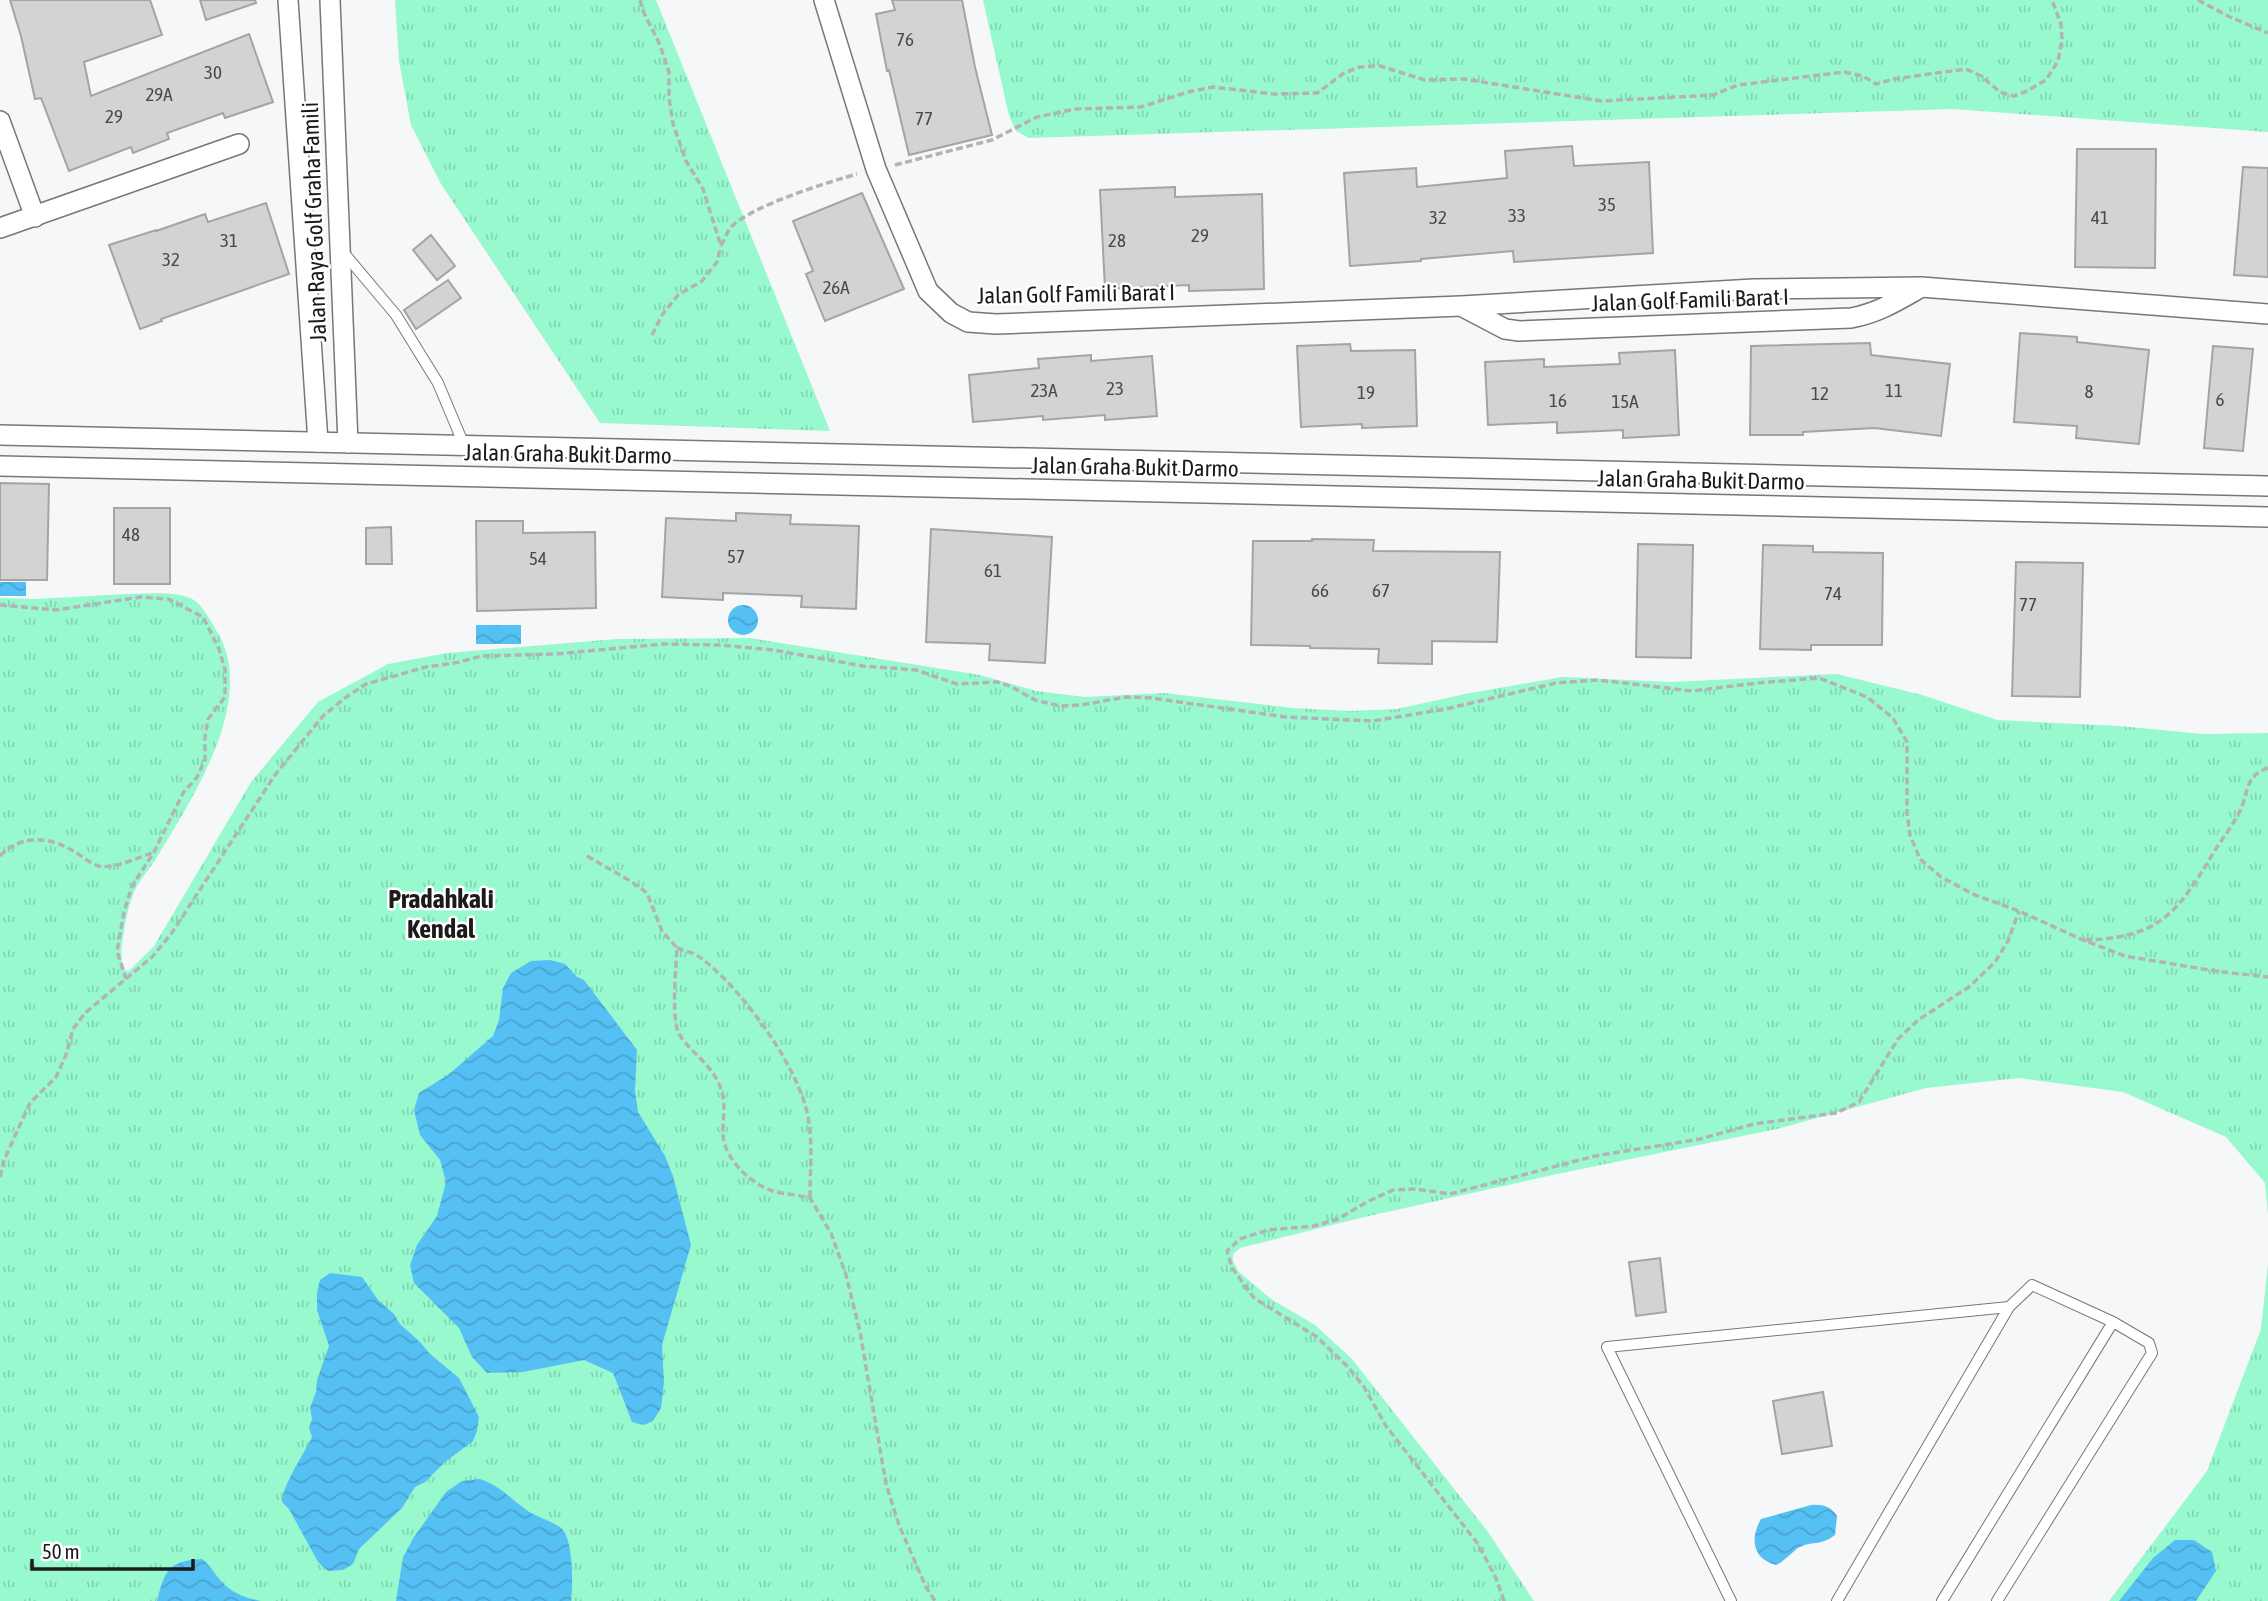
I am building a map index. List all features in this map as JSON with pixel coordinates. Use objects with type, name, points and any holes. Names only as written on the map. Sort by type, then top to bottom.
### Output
[{"type":"street","name":"Jalan Raya Golf Graha Famili","points":[[288,0],[318,442]]},
{"type":"street","name":"Jalan Raya Golf Graha Famili","points":[[330,0],[348,443]]},
{"type":"street","name":"Jalan Golf Famili Barat I","points":[[824,0],[876,169],[928,291],[951,313],[968,322],[996,324],[1461,306],[1754,289],[1921,287],[2268,314]]},
{"type":"street","points":[[0,121],[35,217]]},
{"type":"street","points":[[0,228],[239,144]]},
{"type":"street","name":"Jalan Golf Famili Barat I","points":[[1461,306],[1505,329],[1532,331],[1851,317],[1871,314],[1921,287]]},
{"type":"street","name":"Jalan Graha Bukit Darmo","points":[[0,435],[2268,486]]},
{"type":"street","name":"Jalan Graha Bukit Darmo","points":[[0,466],[2268,517]]},
{"type":"lane","points":[[339,248],[397,315],[439,383],[465,446]]},
{"type":"lane","points":[[1839,1600],[2009,1307],[2032,1285],[2113,1322],[2150,1343],[2152,1353],[1997,1601]]},
{"type":"lane","points":[[1731,1601],[1606,1348],[2009,1307]]},
{"type":"lane","points":[[1942,1601],[2113,1322]]},
{"type":"path","points":[[640,0],[669,72],[673,124],[686,161],[703,189],[720,246]]},
{"type":"path","points":[[652,335],[662,315],[678,295],[702,281],[718,262],[720,246],[730,228],[757,210],[826,183],[992,140],[1037,117],[1075,109],[1141,107],[1213,87],[1274,94],[1317,93],[1345,73],[1360,67],[1380,66],[1425,80],[1464,79],[1601,101],[1713,95],[1738,85],[1844,72],[1863,76],[1876,84],[1966,69],[1981,76],[2000,92],[2014,96],[2046,80],[2058,61],[2062,39],[2061,24],[2052,0]]},
{"type":"path","points":[[2198,0],[2268,33]]},
{"type":"path","points":[[0,605],[56,610],[141,597],[168,599],[203,617],[219,649],[225,670],[225,697],[208,719],[205,760],[197,777],[183,793],[154,852],[132,886],[124,912],[117,951],[126,979]]},
{"type":"path","points":[[0,1177],[4,1160],[30,1103],[56,1077],[73,1029],[85,1013],[152,957],[171,934],[275,775],[324,716],[366,684],[426,667],[482,656],[556,654],[663,644],[719,645],[773,650],[863,666],[916,670],[957,684],[997,682],[1010,686],[1035,701],[1060,706],[1126,697],[1152,698],[1285,717],[1373,721],[1446,709],[1556,683],[1598,680],[1692,691],[1758,682],[1819,678],[1867,697],[1893,718],[1907,742],[1907,813],[1910,835],[1920,859],[1941,877],[1975,895],[2020,911],[2124,956],[2268,977]]},
{"type":"path","points":[[2083,940],[2115,939],[2146,931],[2171,912],[2193,886],[2242,807],[2247,785],[2260,771],[2268,768]]},
{"type":"path","points":[[0,856],[9,846],[24,840],[47,839],[98,866],[113,865],[154,852]]},
{"type":"path","points":[[587,856],[647,893],[662,931],[677,948],[700,957],[746,1004],[780,1051],[799,1085],[808,1118],[811,1152],[810,1198],[831,1233],[846,1275],[860,1332],[886,1484],[899,1525],[926,1587],[935,1601]]},
{"type":"path","points":[[1504,1601],[1496,1578],[1478,1544],[1387,1426],[1364,1387],[1317,1337],[1254,1298],[1231,1268],[1227,1251],[1240,1239],[1268,1230],[1314,1226],[1338,1219],[1393,1190],[1416,1189],[1450,1194],[1595,1156],[1700,1139],[1754,1124],[1836,1113],[1859,1102],[1898,1039],[1917,1020],[1969,987],[1995,962],[2008,941],[2020,911]]},
{"type":"path","points":[[677,948],[677,1031],[688,1046],[709,1065],[720,1085],[725,1108],[724,1142],[733,1161],[752,1180],[772,1191],[810,1198]]},
{"type":"green space","points":[[395,0],[656,0],[830,431],[600,423],[441,184],[411,125],[399,61]]},
{"type":"green space","points":[[983,0],[2268,0],[2268,132],[1953,109],[1029,138],[1016,131],[1009,116]]},
{"type":"green space","points":[[125,594],[179,595],[198,603],[219,635],[228,661],[230,690],[225,719],[202,779],[132,898],[121,951],[123,967],[129,971],[154,946],[251,782],[318,702],[388,664],[447,653],[617,639],[750,638],[980,675],[1036,691],[1085,697],[1164,693],[1293,708],[1349,711],[1397,709],[1562,677],[1671,682],[1837,674],[1922,695],[1997,720],[2119,726],[2203,734],[2268,733],[2268,1215],[2265,1183],[2226,1137],[2123,1092],[2019,1078],[1926,1088],[1777,1129],[1557,1174],[1240,1248],[1233,1254],[1233,1261],[1239,1272],[1271,1299],[1315,1325],[1352,1359],[1488,1532],[1534,1601],[0,1601],[0,598],[36,599]]},
{"type":"green space","points":[[2268,1264],[2268,1601],[2109,1601],[2207,1471],[2261,1329]]},
{"type":"water","points":[[0,582],[26,582],[26,596],[0,596]]},
{"type":"water","points":[[743,605],[754,609],[758,620],[754,631],[743,635],[732,631],[728,620],[732,609]]},
{"type":"water","points":[[476,625],[521,625],[521,644],[476,644]]},
{"type":"water","points":[[550,960],[565,964],[577,977],[584,980],[637,1050],[635,1090],[638,1112],[665,1156],[673,1176],[691,1245],[662,1345],[664,1382],[661,1408],[653,1421],[643,1425],[632,1422],[613,1373],[584,1360],[523,1372],[487,1373],[472,1357],[459,1328],[414,1283],[410,1265],[417,1245],[437,1216],[446,1182],[440,1160],[420,1135],[414,1110],[419,1093],[448,1075],[493,1036],[499,1020],[503,988],[511,973],[531,961]]},
{"type":"water","points":[[330,1273],[362,1277],[400,1324],[459,1378],[479,1417],[473,1441],[445,1462],[425,1482],[415,1487],[402,1508],[359,1549],[353,1564],[343,1570],[328,1571],[318,1562],[289,1509],[282,1502],[289,1479],[312,1437],[309,1428],[312,1419],[310,1408],[329,1346],[317,1310],[317,1293],[320,1280]]},
{"type":"water","points":[[480,1479],[499,1488],[529,1512],[560,1527],[565,1533],[572,1562],[571,1601],[396,1601],[403,1557],[414,1537],[446,1492],[462,1481]]},
{"type":"water","points":[[1811,1505],[1826,1506],[1835,1513],[1835,1535],[1798,1548],[1776,1565],[1762,1558],[1755,1547],[1755,1533],[1761,1519]]},
{"type":"water","points":[[2175,1540],[2194,1540],[2212,1552],[2216,1571],[2196,1601],[2119,1601],[2153,1558]]},
{"type":"water","points":[[202,1559],[230,1589],[244,1597],[261,1601],[157,1601],[170,1569],[182,1562]]},
{"type":"building","points":[[10,0],[150,0],[162,35],[84,62],[91,96],[249,34],[273,102],[225,118],[223,113],[167,133],[169,139],[133,153],[131,147],[69,171],[41,98],[35,99]]},
{"type":"building","points":[[200,0],[255,0],[256,3],[206,20]]},
{"type":"building","points":[[892,0],[962,0],[992,135],[909,155],[889,70],[887,71],[876,14],[895,10]]},
{"type":"building","points":[[1572,146],[1574,166],[1649,162],[1653,253],[1514,262],[1513,251],[1350,266],[1344,173],[1416,168],[1417,187],[1507,178],[1505,151]]},
{"type":"building","points":[[2077,149],[2156,149],[2155,268],[2075,267]]},
{"type":"building","points":[[2243,167],[2268,168],[2268,277],[2234,275]]},
{"type":"building","points":[[1175,187],[1175,197],[1262,194],[1264,289],[1189,291],[1189,285],[1105,289],[1100,190]]},
{"type":"building","points":[[862,193],[904,289],[825,321],[806,274],[813,271],[793,221]]},
{"type":"building","points":[[266,203],[289,274],[161,319],[162,321],[140,329],[109,245],[205,214],[208,222]]},
{"type":"building","points":[[431,235],[455,266],[437,280],[413,250]]},
{"type":"building","points":[[448,280],[461,298],[416,329],[404,310]]},
{"type":"building","points":[[2020,333],[2077,337],[2077,342],[2149,350],[2139,444],[2076,438],[2077,426],[2014,422]]},
{"type":"building","points":[[1870,343],[1871,355],[1950,364],[1941,436],[1874,428],[1803,432],[1803,435],[1750,435],[1751,346]]},
{"type":"building","points":[[1350,344],[1351,351],[1415,350],[1417,426],[1362,428],[1362,424],[1301,427],[1297,346]]},
{"type":"building","points":[[2213,346],[2253,349],[2243,451],[2204,448]]},
{"type":"building","points":[[1675,350],[1679,435],[1623,438],[1623,430],[1557,433],[1557,422],[1488,425],[1485,362],[1544,359],[1544,367],[1620,364],[1619,353]]},
{"type":"building","points":[[1091,355],[1091,361],[1152,356],[1157,416],[1105,420],[1105,415],[1043,420],[1043,416],[973,422],[969,375],[1039,368],[1038,359]]},
{"type":"building","points":[[0,483],[49,484],[47,580],[0,580]]},
{"type":"building","points":[[114,508],[170,508],[170,584],[114,584]]},
{"type":"building","points":[[736,513],[791,515],[790,524],[859,526],[856,609],[801,607],[802,596],[723,593],[723,600],[662,597],[666,518],[736,521]]},
{"type":"building","points":[[476,521],[523,521],[523,533],[595,532],[596,608],[477,611]]},
{"type":"building","points":[[391,527],[392,564],[366,564],[366,528]]},
{"type":"building","points":[[931,529],[1052,537],[1045,663],[989,660],[990,644],[926,642]]},
{"type":"building","points":[[1374,540],[1373,551],[1500,552],[1497,642],[1432,641],[1432,664],[1378,663],[1379,649],[1251,645],[1253,541]]},
{"type":"building","points":[[1638,544],[1693,545],[1691,658],[1636,657]]},
{"type":"building","points":[[1763,545],[1813,546],[1813,552],[1883,553],[1882,645],[1811,645],[1811,650],[1760,649]]},
{"type":"building","points":[[2016,562],[2083,563],[2080,697],[2012,696]]},
{"type":"building","points":[[1660,1258],[1666,1312],[1636,1316],[1629,1262]]},
{"type":"building","points":[[1823,1392],[1832,1446],[1782,1454],[1773,1401]]},
{"type":"district","name":"Pradahkali Kendal","points":[[441,914]]}]
